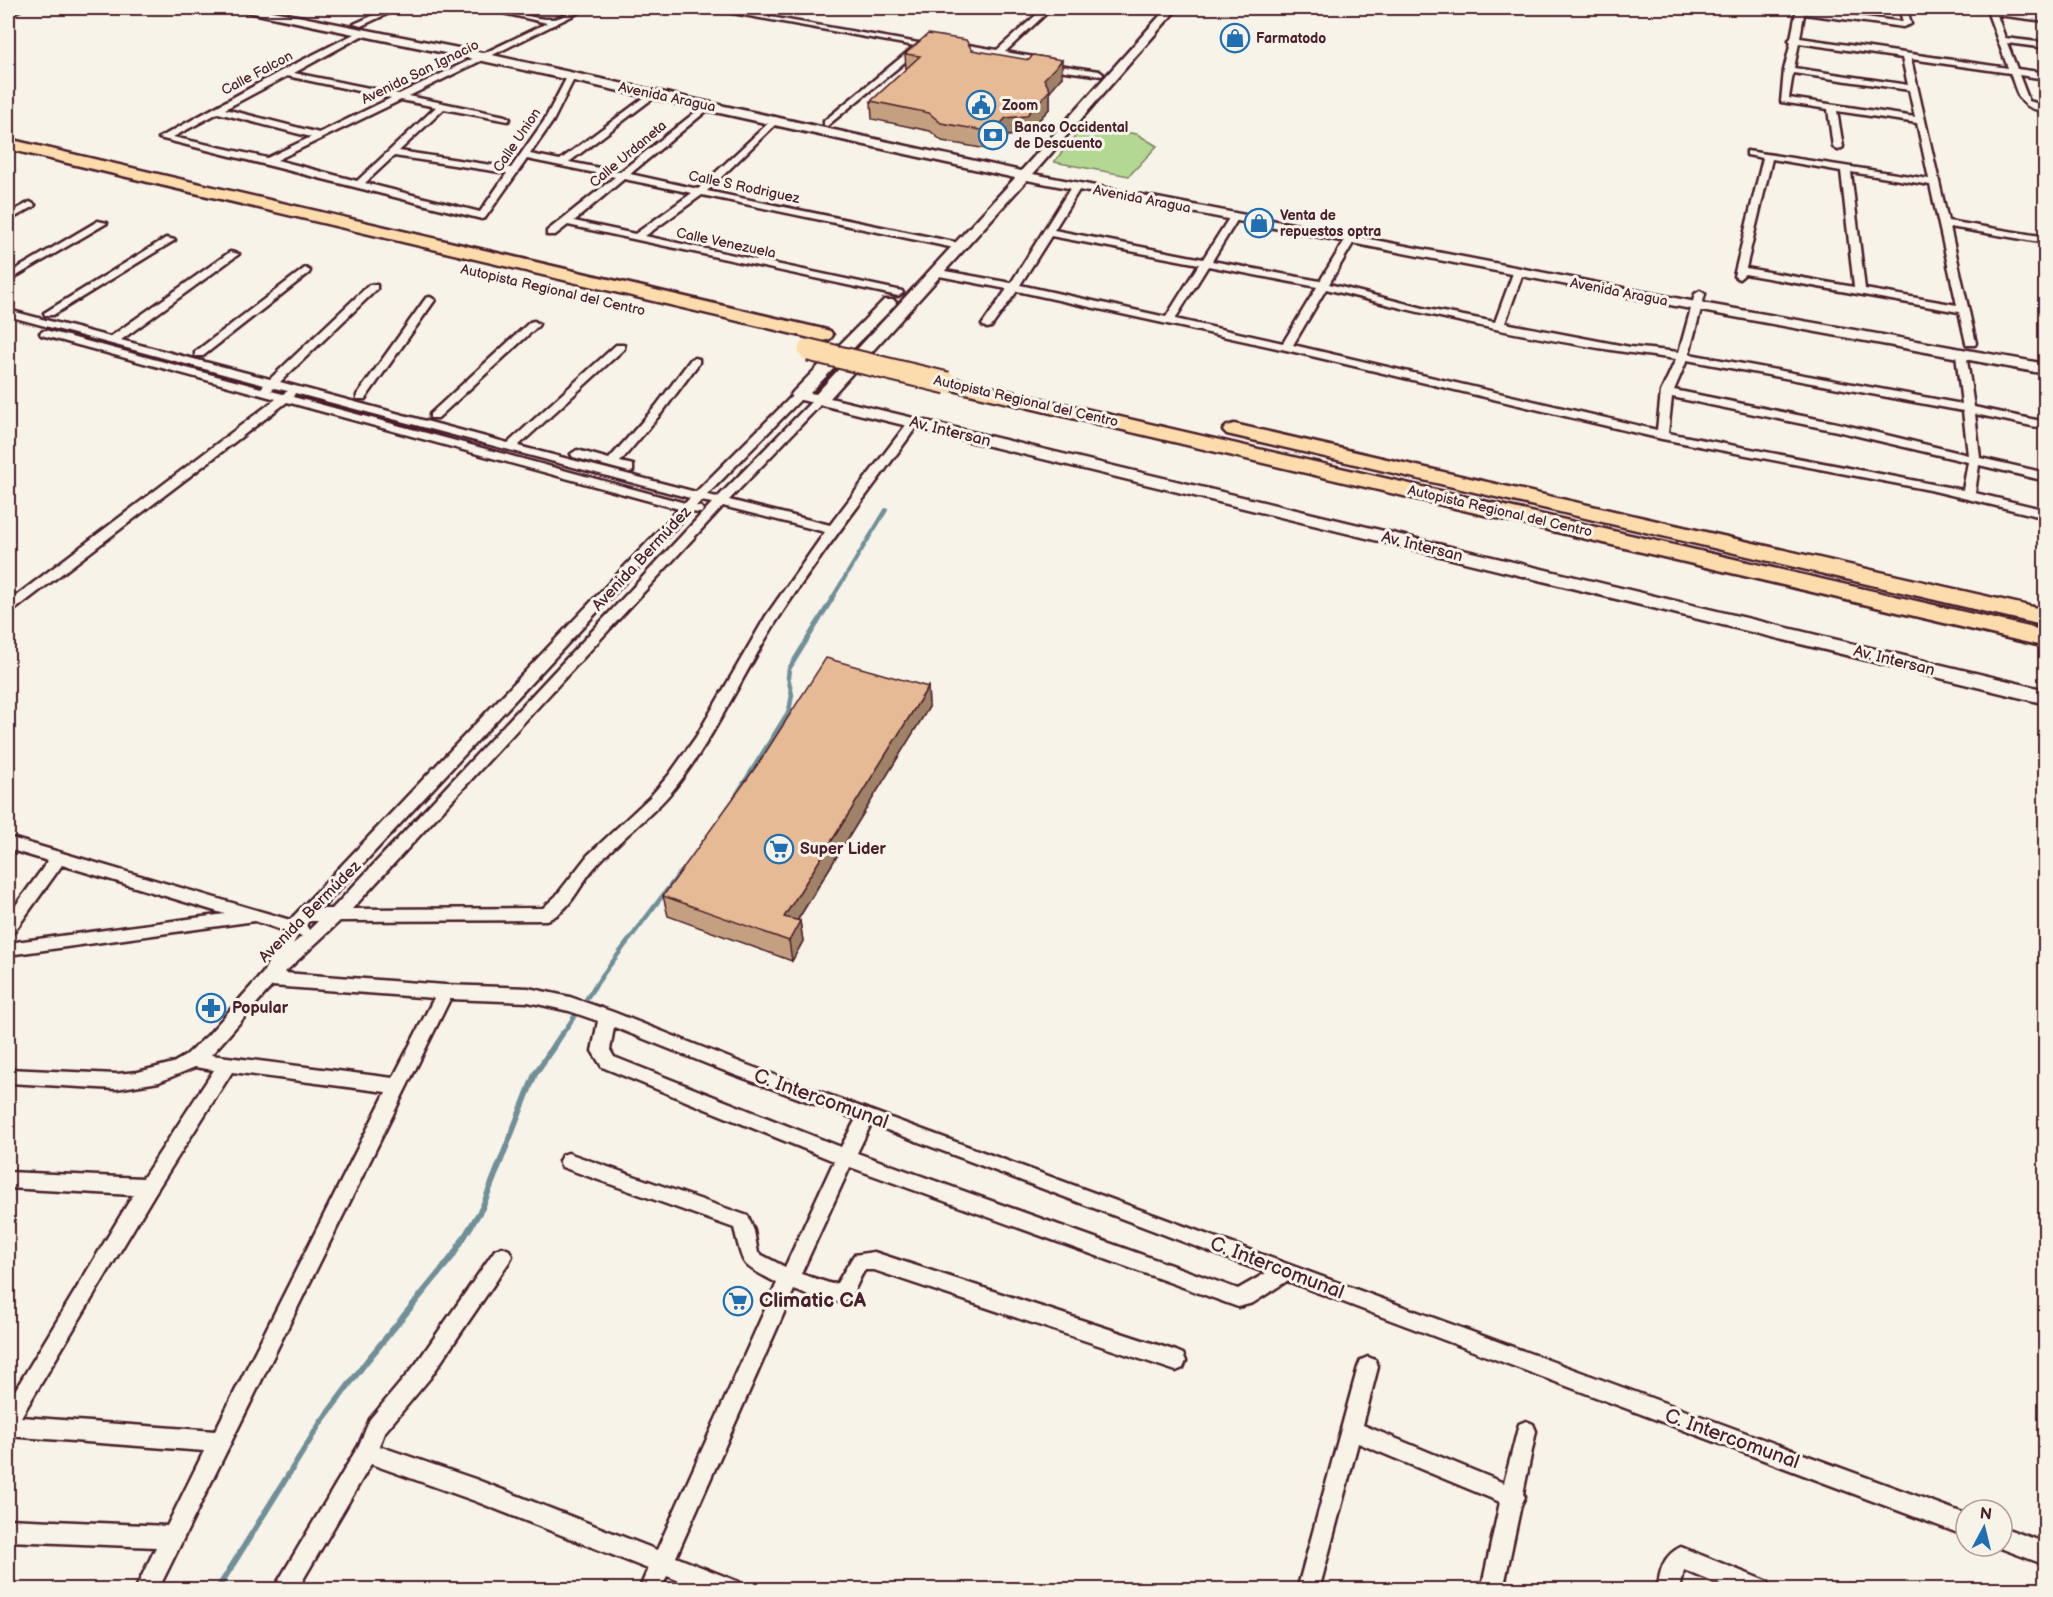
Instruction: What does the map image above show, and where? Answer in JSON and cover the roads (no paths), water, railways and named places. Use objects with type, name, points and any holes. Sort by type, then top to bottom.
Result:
[{"type":"highway","name":"Autopista Regional del Centro","points":[[8,144],[2046,639]]},
{"type":"highway","points":[[321,236],[368,247]]},
{"type":"highway","name":"Autopista Regional del Centro","points":[[403,255],[816,342]]},
{"type":"highway","name":"Autopista Regional del Centro","points":[[952,374],[2046,618]]},
{"type":"street","name":"Avenida Aragua","points":[[243,8],[360,28],[827,123],[1021,170],[1076,187],[1518,273],[1698,300]]},
{"type":"street","name":"Avenida Aragua","points":[[279,8],[360,28]]},
{"type":"street","name":"Calle Falcon","points":[[268,161],[164,138],[284,73],[396,8]]},
{"type":"street","points":[[485,8],[497,8],[554,22]]},
{"type":"street","name":"Avenida San Ignacio","points":[[268,161],[584,8]]},
{"type":"street","points":[[709,8],[771,12]]},
{"type":"street","points":[[746,8],[924,43],[1101,73]]},
{"type":"street","points":[[992,55],[1037,8]]},
{"type":"street","points":[[992,55],[1048,8]]},
{"type":"street","name":"Avenida Bermúdez","points":[[1021,170],[1157,8]]},
{"type":"street","name":"Avenida Bermúdez","points":[[268,979],[292,928],[688,507],[898,293],[953,244],[1173,8]]},
{"type":"street","points":[[1903,8],[1907,24],[1903,25],[1800,9],[1784,100],[1922,121]]},
{"type":"street","points":[[1990,10],[2046,19]]},
{"type":"street","points":[[1990,10],[2025,102],[2034,108],[2046,109]]},
{"type":"street","points":[[1793,40],[2046,76]]},
{"type":"street","points":[[2002,40],[2046,46]]},
{"type":"street","points":[[827,123],[924,43]]},
{"type":"street","name":"Avenida Aragua","points":[[489,54],[572,77],[1021,170],[1698,300],[1967,349],[2046,369]]},
{"type":"street","points":[[1906,56],[1965,310],[1968,409],[1974,459],[1969,495]]},
{"type":"street","points":[[1788,70],[1914,88]]},
{"type":"street","points":[[284,73],[506,119]]},
{"type":"street","name":"Calle Union","points":[[359,184],[482,216],[548,121],[572,77]]},
{"type":"street","points":[[562,163],[653,94]]},
{"type":"street","name":"Calle Urdaneta","points":[[566,222],[707,106]]},
{"type":"street","points":[[268,161],[359,184],[441,107]]},
{"type":"street","points":[[1832,108],[1838,147]]},
{"type":"street","points":[[216,110],[321,136]]},
{"type":"street","points":[[636,238],[700,192],[775,120]]},
{"type":"street","points":[[393,153],[513,171]]},
{"type":"street","points":[[1750,153],[1935,183]]},
{"type":"street","name":"Calle S Rodriguez","points":[[523,155],[953,244]]},
{"type":"street","points":[[1768,156],[1739,273],[1965,310]]},
{"type":"street","points":[[1846,169],[1860,291]]},
{"type":"street","points":[[987,325],[1014,287],[1076,187]]},
{"type":"street","points":[[8,218],[30,205]]},
{"type":"street","points":[[1168,322],[1234,217]]},
{"type":"street","points":[[551,233],[566,222]]},
{"type":"street","name":"Calle Venezuela","points":[[566,222],[898,293]]},
{"type":"street","points":[[8,278],[102,223]]},
{"type":"street","points":[[1945,223],[2046,240]]},
{"type":"street","points":[[1047,232],[1322,285],[1426,312],[1629,350],[1683,356],[1968,409],[2046,426]]},
{"type":"street","points":[[49,313],[170,240]]},
{"type":"street","points":[[1286,347],[1350,240]]},
{"type":"street","name":"Avenida Bermúdez","points":[[268,979],[335,916],[721,500],[819,400],[934,273],[953,244]]},
{"type":"street","points":[[118,337],[234,254]]},
{"type":"street","points":[[199,354],[305,271]]},
{"type":"street","points":[[934,273],[1014,287],[1286,347],[1662,435],[1969,495],[2046,514]]},
{"type":"street","points":[[1499,325],[1518,273]]},
{"type":"street","points":[[262,392],[373,287]]},
{"type":"street","points":[[361,397],[430,300]]},
{"type":"street","points":[[1662,435],[1667,392],[1683,356],[1698,300]]},
{"type":"street","points":[[8,302],[49,313],[118,337],[277,380],[305,382],[434,416],[659,486],[833,530]]},
{"type":"street","points":[[8,312],[199,354],[277,380],[290,394],[709,513]]},
{"type":"street","points":[[8,323],[262,392],[290,394],[612,463],[647,474],[656,479],[659,486]]},
{"type":"street","points":[[434,416],[534,324]]},
{"type":"street","points":[[515,442],[620,347]]},
{"type":"street","name":"Avenida Aragua","points":[[1967,349],[2046,357]]},
{"type":"street","points":[[612,463],[660,408],[695,362]]},
{"type":"street","points":[[8,608],[305,382]]},
{"type":"street","points":[[1667,392],[1974,459],[2046,477]]},
{"type":"street","name":"Av. Intersan","points":[[799,395],[2046,698]]},
{"type":"street","points":[[306,915],[546,914],[562,903],[592,860],[652,806],[708,733],[772,618],[833,530],[913,423]]},
{"type":"street","points":[[8,843],[315,934]]},
{"type":"street","points":[[8,928],[58,859]]},
{"type":"street","points":[[8,949],[258,916]]},
{"type":"street","points":[[8,1076],[109,1081],[140,1079],[177,1069],[195,1060],[268,979]]},
{"type":"street","name":"C. Intercomunal","points":[[268,979],[444,992],[528,995],[570,1004],[741,1070],[1954,1521]]},
{"type":"street","points":[[146,1590],[444,992]]},
{"type":"street","points":[[607,1017],[601,1052],[608,1062],[846,1158],[1238,1298],[1246,1297],[1286,1271]]},
{"type":"street","points":[[195,1060],[397,1086]]},
{"type":"street","points":[[8,1420],[148,1187],[227,1065]]},
{"type":"street","points":[[650,1590],[825,1198],[867,1115]]},
{"type":"street","points":[[568,1161],[741,1222],[751,1259],[789,1279],[832,1293],[838,1292],[843,1290],[861,1261],[874,1261],[1176,1361]]},
{"type":"street","points":[[8,1180],[148,1187]]},
{"type":"street","points":[[284,1590],[366,1452],[377,1426],[423,1371],[502,1256]]},
{"type":"street","points":[[1308,1590],[1368,1367]]},
{"type":"street","points":[[8,1426],[219,1442]]},
{"type":"street","points":[[1351,1430],[1514,1497]]},
{"type":"street","points":[[1492,1590],[1514,1497],[1526,1431]]},
{"type":"street","points":[[366,1452],[475,1490],[731,1590]]},
{"type":"street","points":[[8,1530],[172,1537]]},
{"type":"street","points":[[2014,1542],[2046,1554]]},
{"type":"street","points":[[1669,1590],[1671,1572],[1675,1563],[1681,1558],[1760,1590]]},
{"type":"waterway","points":[[831,600],[886,510]]},
{"type":"waterway","points":[[737,794],[789,711],[792,695],[788,677],[789,669],[832,599]]},
{"type":"waterway","points":[[561,1036],[604,973],[679,874]]},
{"type":"waterway","points":[[217,1590],[321,1422],[366,1362],[452,1257],[482,1208],[535,1074],[562,1034]]},
{"type":"place","name":"Farmatodo","points":[[1235,38]]},
{"type":"place","name":"Zoom","points":[[981,105]]},
{"type":"place","name":"Banco Occidental de Descuento","points":[[993,135]]},
{"type":"place","name":"Venta de repuestos optra","points":[[1259,223]]},
{"type":"place","name":"Super Lider","points":[[779,849]]},
{"type":"place","name":"Popular","points":[[211,1008]]},
{"type":"place","name":"Climatic CA","points":[[738,1301]]}]
